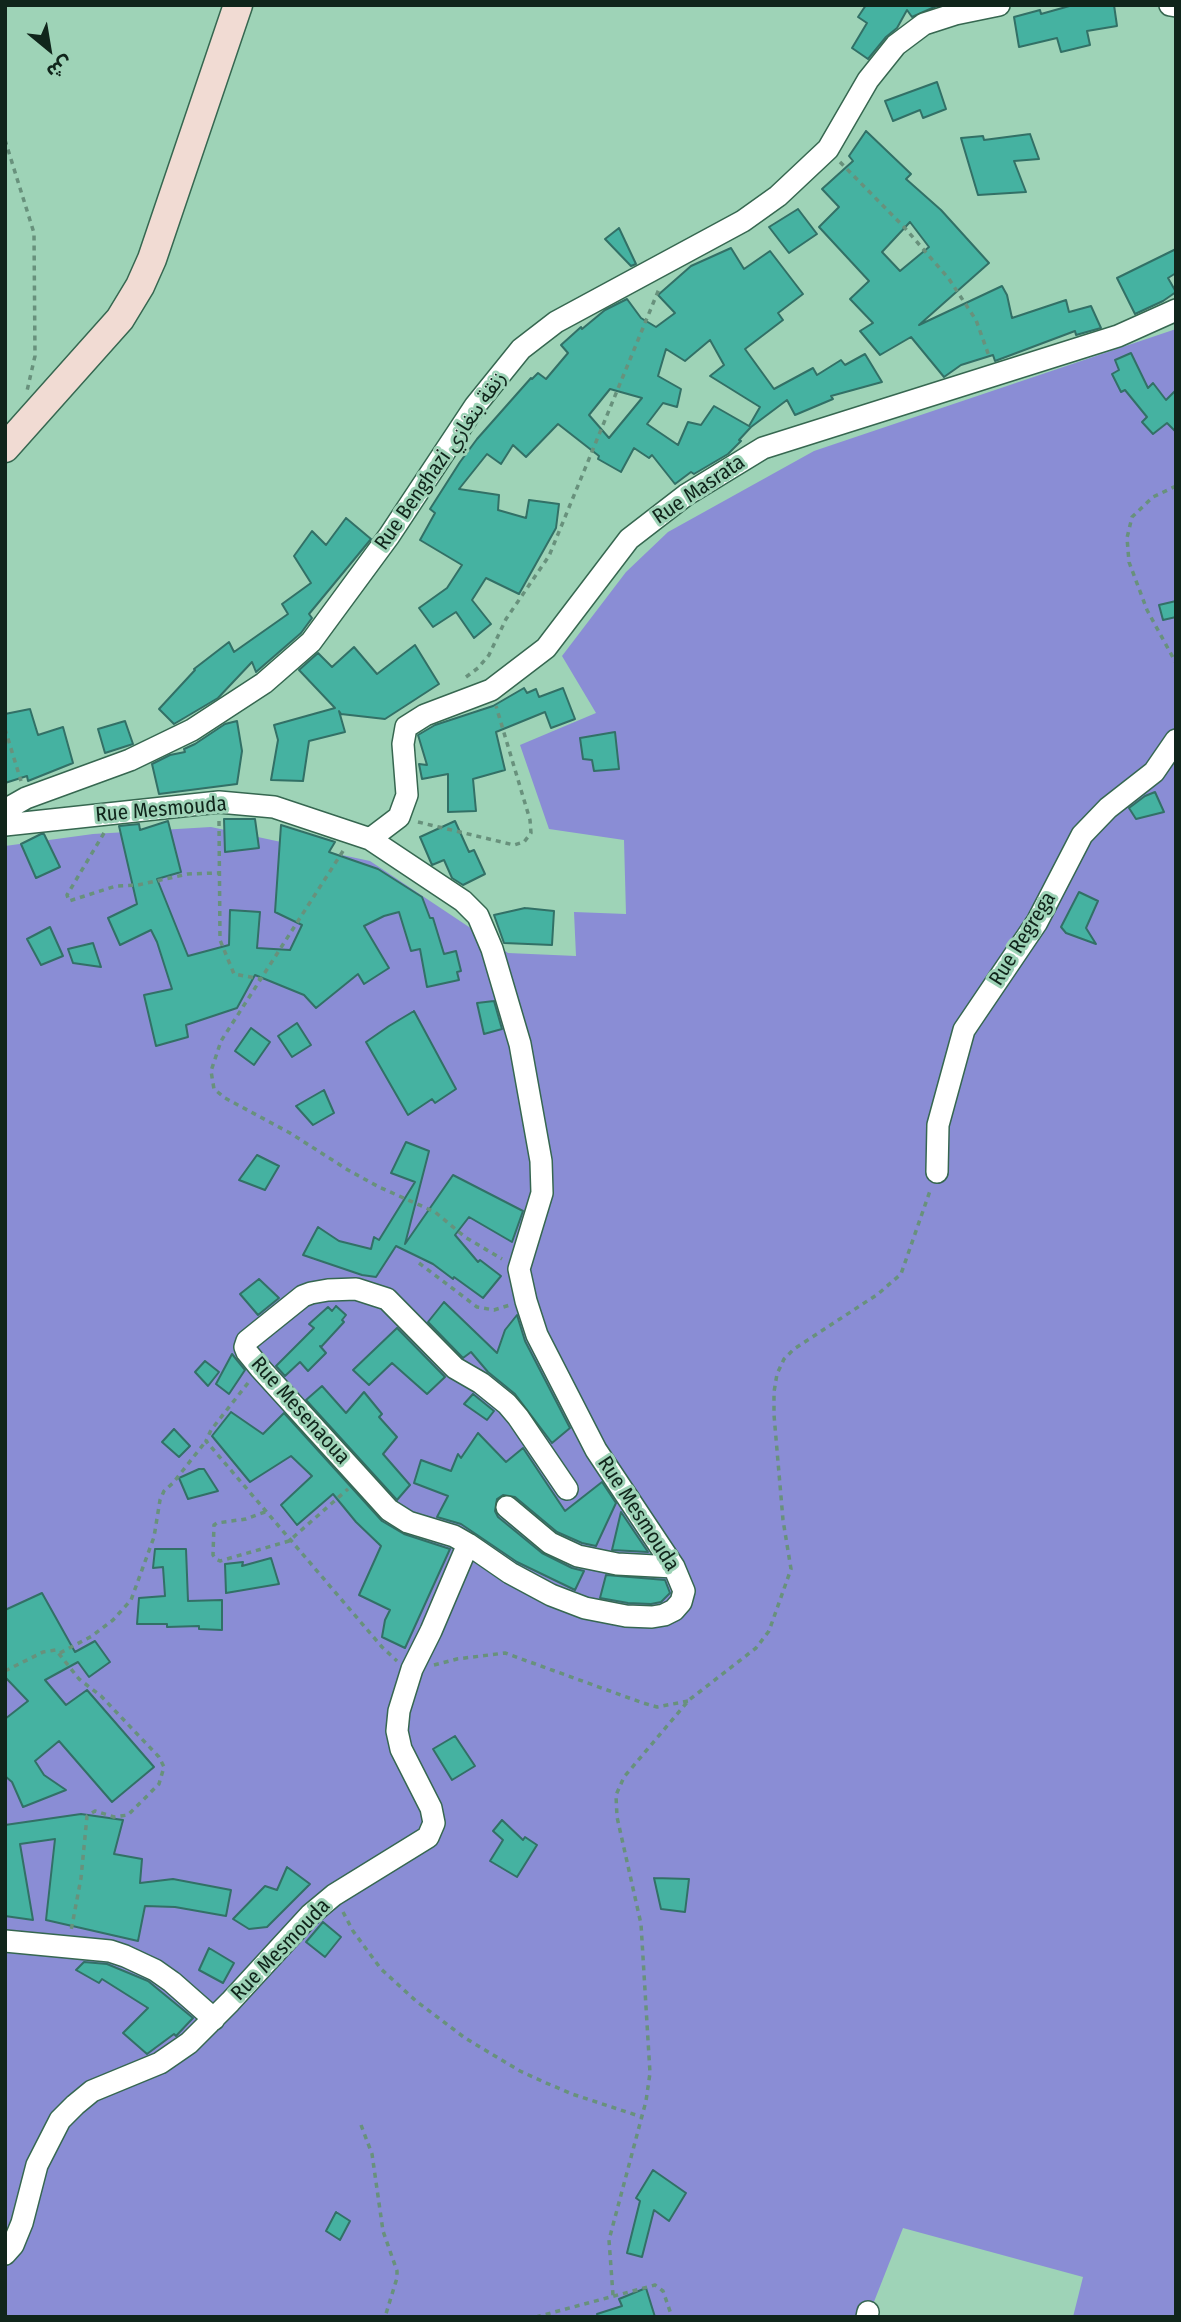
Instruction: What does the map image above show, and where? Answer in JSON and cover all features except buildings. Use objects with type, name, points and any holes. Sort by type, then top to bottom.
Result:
[{"type":"main road","points":[[5,448],[120,319],[140,286],[152,259],[238,5]]},
{"type":"street","name":"Rue Benghazi زنقة بنغازي","points":[[5,810],[26,798],[130,760],[192,730],[264,683],[311,642],[389,536],[475,406],[521,349],[556,322],[743,221],[778,196],[828,149],[868,80],[896,44],[925,24],[955,14],[999,5]]},
{"type":"street","points":[[1170,5],[1176,6]]},
{"type":"street","name":"Rue Masrata","points":[[399,817],[407,795],[403,744],[406,727],[425,715],[491,690],[546,648],[629,539],[686,495],[763,448],[1118,336],[1176,310]]},
{"type":"street","name":"Rue Regrega","points":[[937,1172],[939,1125],[964,1030],[1037,922],[1082,835],[1108,808],[1154,772],[1176,740]]},
{"type":"street","name":"Rue Mesmouda","points":[[5,825],[219,802],[274,807],[362,836],[463,901],[478,916],[492,949],[520,1044],[541,1161],[542,1193],[519,1269],[526,1301],[537,1335],[596,1450],[674,1567],[684,1591],[681,1602],[674,1610],[664,1615],[626,1616],[585,1608],[551,1595],[510,1573],[468,1544],[412,1669],[398,1711],[397,1731],[401,1749],[431,1808],[434,1823],[428,1837],[334,1895],[310,1915],[189,2043],[160,2063],[92,2091],[60,2120],[37,2165],[22,2223],[13,2245],[5,2254]]},
{"type":"street","points":[[362,836],[399,817]]},
{"type":"street","name":"Rue Mesenaoua","points":[[468,1544],[454,1536],[398,1518],[260,1368],[247,1352],[247,1341],[303,1296],[328,1290],[356,1289],[387,1299],[455,1368],[481,1383],[507,1404],[525,1425],[567,1489]]},
{"type":"street","points":[[507,1507],[550,1543],[578,1556],[617,1564],[674,1567]]},
{"type":"street","points":[[5,1941],[110,1951],[141,1962],[172,1982],[214,2019]]},
{"type":"path","points":[[5,140],[34,233],[35,356],[26,399],[31,420]]},
{"type":"path","points":[[828,149],[904,227],[948,279],[982,331],[995,375]]},
{"type":"path","points":[[459,681],[478,668],[489,655],[506,619],[549,556],[670,261]]},
{"type":"path","points":[[1176,486],[1153,496],[1132,517],[1126,538],[1129,562],[1147,610],[1176,663]]},
{"type":"path","points":[[399,817],[514,845],[524,842],[531,833],[530,820],[491,690]]},
{"type":"path","points":[[5,729],[26,798]]},
{"type":"path","points":[[219,802],[220,940],[227,961],[237,976],[261,979]]},
{"type":"path","points":[[116,814],[67,895],[69,901],[116,886],[138,885],[188,874],[218,873]]},
{"type":"path","points":[[362,836],[261,979],[221,1041],[212,1071],[214,1089],[348,1170],[435,1212],[465,1237],[519,1269]]},
{"type":"path","points":[[613,2295],[609,2240],[642,2117],[650,2073],[643,1941],[617,1817],[616,1795],[624,1777],[689,1700],[763,1640],[774,1622],[790,1578],[791,1560],[783,1520],[774,1415],[777,1374],[784,1359],[794,1349],[878,1294],[901,1274],[937,1172]]},
{"type":"path","points":[[419,1263],[477,1307],[494,1310],[526,1301]]},
{"type":"path","points":[[60,1653],[92,1636],[113,1620],[131,1600],[154,1537],[164,1491],[206,1441],[211,1430],[260,1368]]},
{"type":"path","points":[[206,1441],[382,1647],[412,1669],[457,1659],[505,1653],[643,1703],[657,1706],[689,1700]]},
{"type":"path","points":[[265,1512],[214,1525],[213,1555],[216,1559],[220,1561],[289,1541],[361,1478]]},
{"type":"path","points":[[5,1671],[43,1652],[52,1650],[60,1653],[79,1679],[101,1696],[159,1757],[164,1767],[159,1784],[128,1815],[114,1817],[95,1811],[87,1816],[81,1878],[67,1947]]},
{"type":"path","points":[[334,1895],[373,1961],[416,2000],[465,2038],[532,2077],[572,2094],[642,2117]]},
{"type":"path","points":[[361,2125],[372,2154],[383,2231],[397,2271],[385,2317]]},
{"type":"path","points":[[536,2317],[655,2285],[663,2291],[672,2317]]},
{"type":"shaded area","points":[[1176,329],[1176,2317],[1073,2317],[1083,2277],[903,2228],[868,2317],[5,2317],[5,846],[93,834],[211,827],[370,861],[508,953],[576,956],[574,912],[626,914],[624,840],[549,829],[520,745],[596,713],[562,656],[626,572],[668,532],[814,451]]}]
